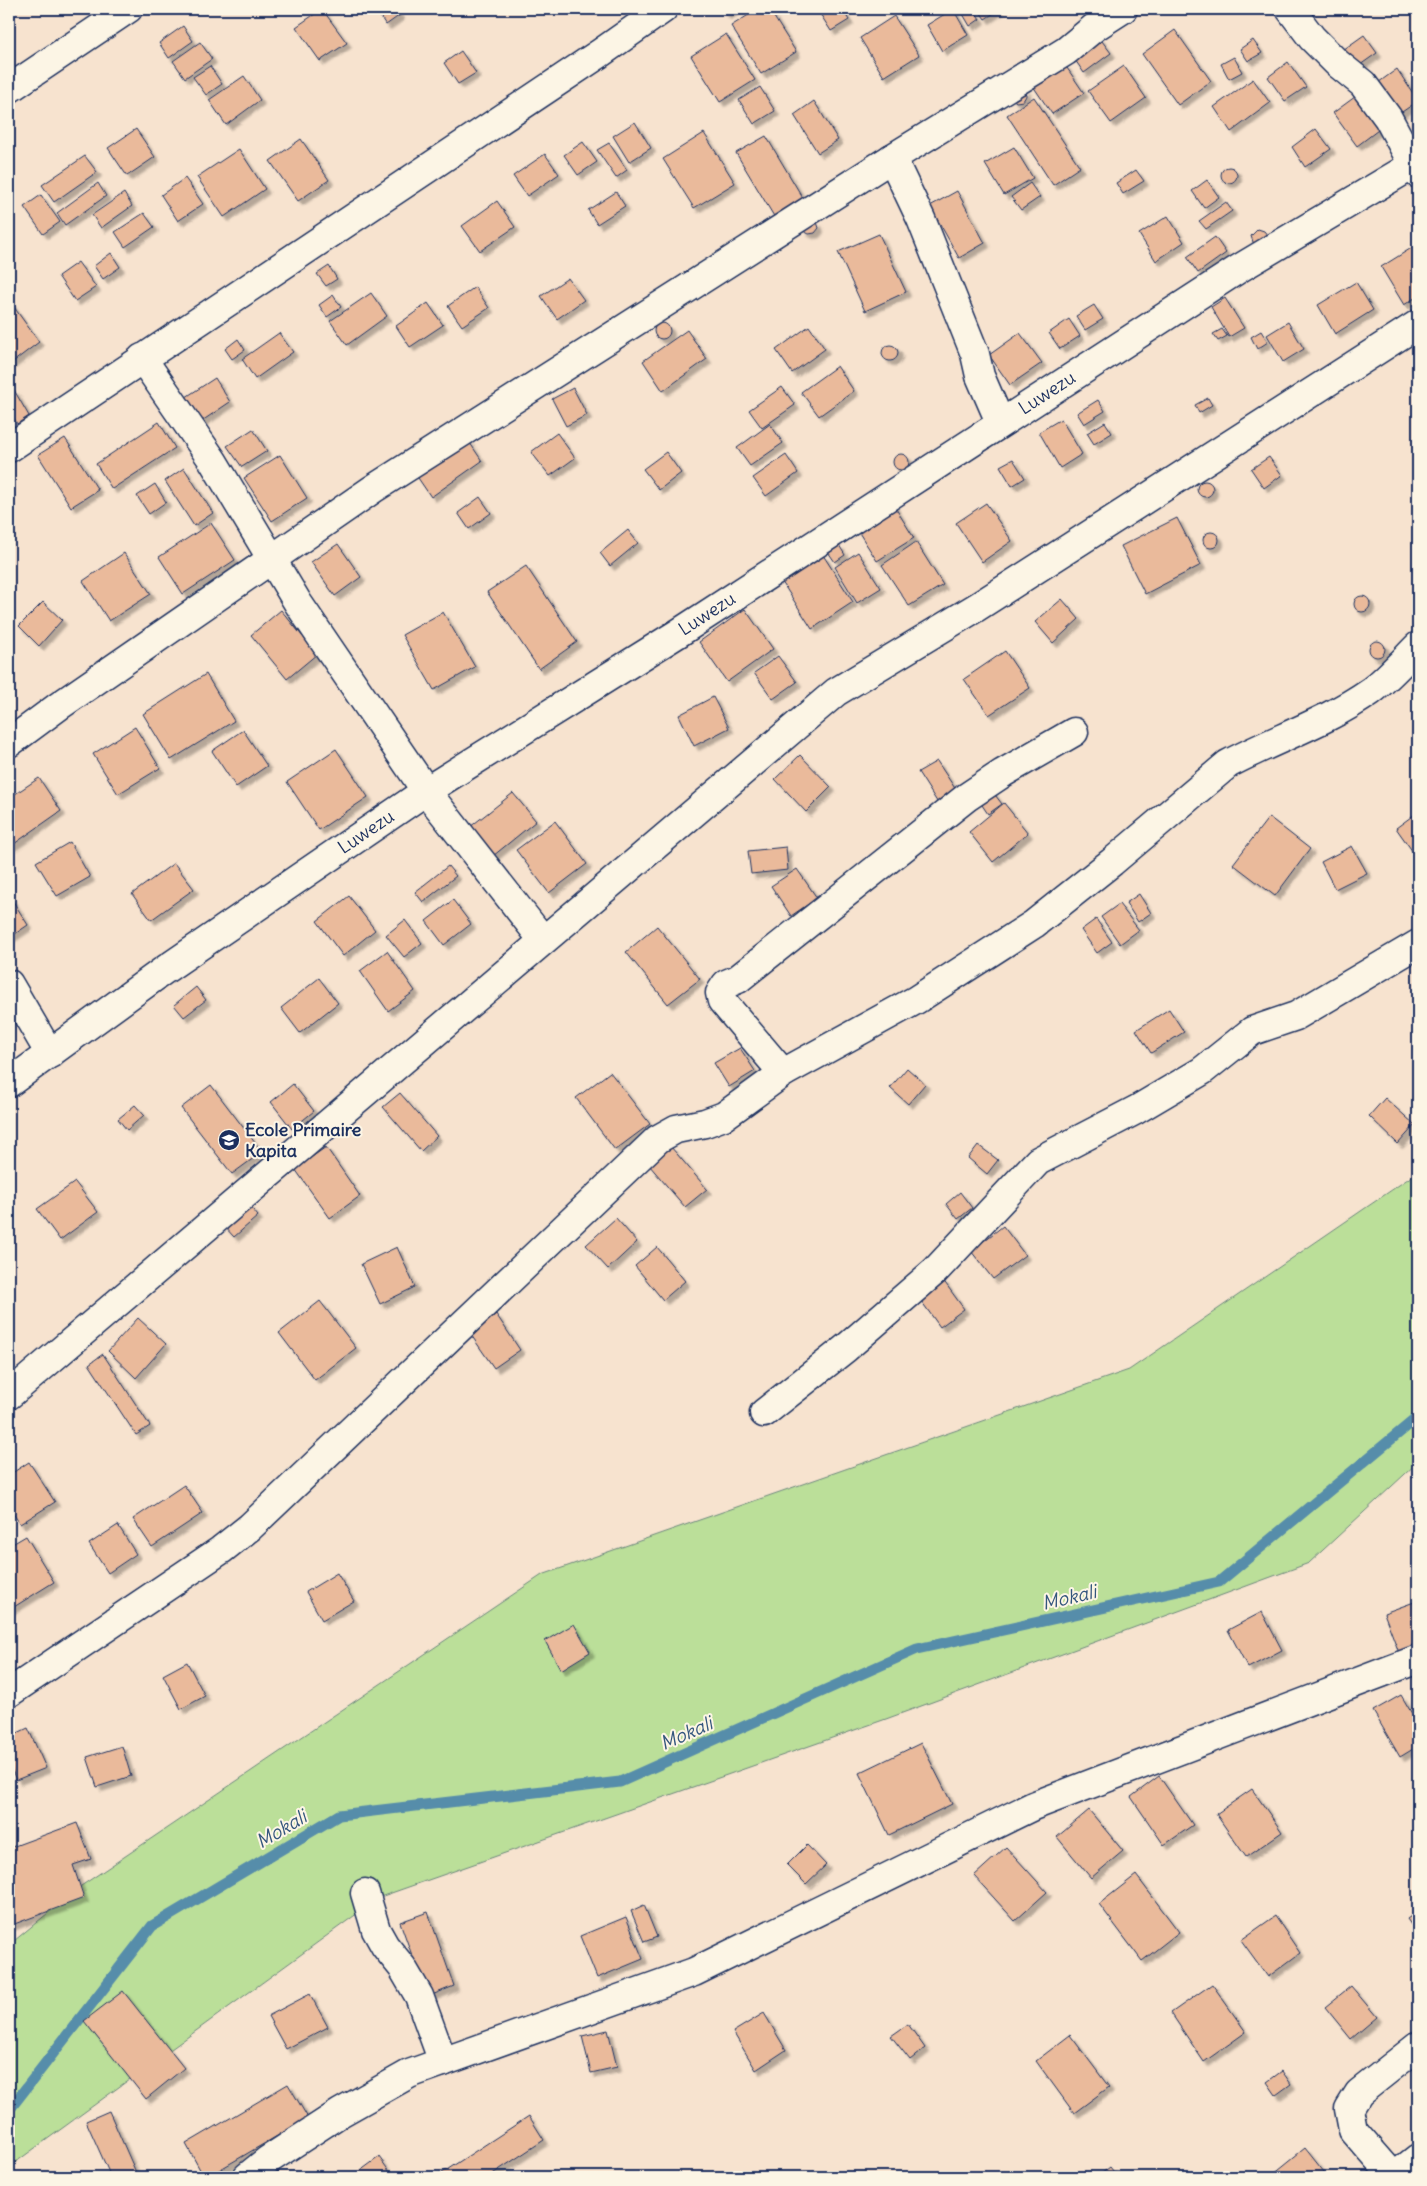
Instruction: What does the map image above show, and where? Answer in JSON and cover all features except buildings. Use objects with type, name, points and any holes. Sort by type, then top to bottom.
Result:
[{"type":"street","points":[[9,89],[128,9]]},
{"type":"street","points":[[9,448],[599,54],[663,9]]},
{"type":"street","points":[[9,743],[59,706],[374,489],[892,158],[1066,51],[1095,27],[1123,9]]},
{"type":"street","points":[[1290,9],[1312,38],[1337,63],[1364,84],[1388,118],[1416,167]]},
{"type":"street","points":[[892,158],[920,219],[975,354],[980,376],[1000,422]]},
{"type":"street","name":"Luwezu","points":[[9,1083],[163,971],[426,791],[677,634],[1000,422],[1240,268],[1416,167]]},
{"type":"street","points":[[9,1395],[836,692],[977,607],[1418,324]]},
{"type":"street","points":[[142,358],[213,460],[298,603],[426,791],[543,940]]},
{"type":"street","points":[[9,1693],[221,1550],[250,1528],[658,1139],[676,1129],[705,1123],[724,1116],[782,1073],[916,1000],[1034,924],[1112,862],[1228,764],[1249,752],[1286,738],[1372,690],[1418,646]]},
{"type":"street","points":[[782,1073],[722,1001],[720,993],[726,984],[738,979],[967,797],[1003,773],[1074,732]]},
{"type":"street","points":[[764,1412],[846,1348],[935,1271],[1015,1183],[1038,1161],[1136,1110],[1202,1071],[1252,1030],[1296,1016],[1418,944]]},
{"type":"street","points":[[9,984],[50,1054]]},
{"type":"street","points":[[247,2177],[268,2160],[340,2113],[409,2074],[694,1972],[1033,1806],[1418,1659]]},
{"type":"street","points":[[365,1893],[376,1930],[385,1946],[402,1967],[419,1996],[443,2062]]},
{"type":"street","points":[[1418,2046],[1360,2093],[1349,2109],[1353,2130],[1394,2177],[1418,2158]]},
{"type":"green space","points":[[1418,1172],[1418,1462],[1309,1563],[886,1719],[380,1897],[9,2167],[9,1945],[81,1886],[542,1575],[1129,1370]]},
{"type":"waterway","name":"Mokali","points":[[9,2110],[152,1926],[339,1815],[620,1782],[917,1649],[1219,1582],[1418,1417]]},
{"type":"place","name":"Ecole Primaire Kapita","points":[[229,1140]]}]
